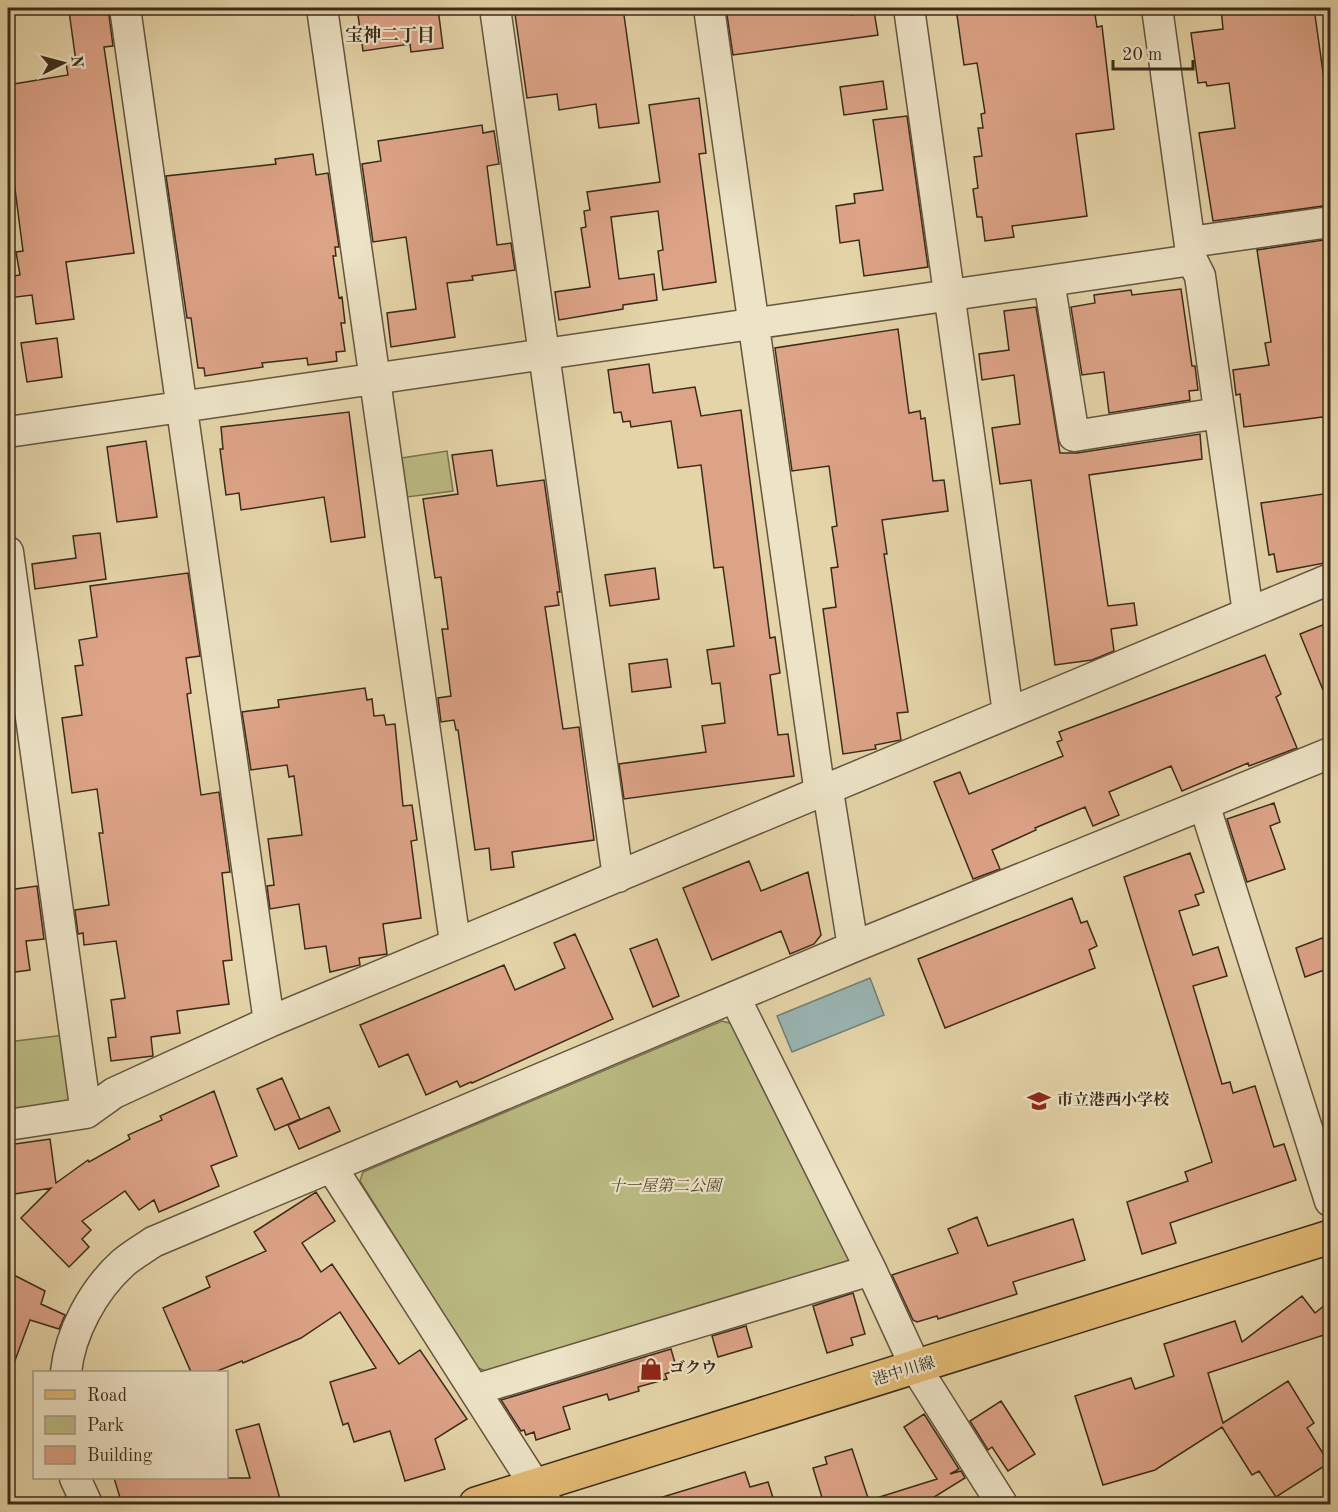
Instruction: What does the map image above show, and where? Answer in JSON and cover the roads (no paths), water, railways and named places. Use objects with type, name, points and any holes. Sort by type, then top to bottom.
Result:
[{"type":"main road","name":"港中川線","points":[[476,1504],[541,1495],[916,1368],[1330,1237]]},
{"type":"street","points":[[125,8],[269,1022]]},
{"type":"street","points":[[322,8],[455,942]]},
{"type":"street","points":[[495,8],[618,877]]},
{"type":"street","points":[[710,8],[824,792],[854,947]]},
{"type":"street","points":[[909,8],[1008,714]]},
{"type":"street","points":[[1156,8],[1191,251],[1200,276],[1248,613]]},
{"type":"street","points":[[8,432],[1049,281],[1330,222]]},
{"type":"street","points":[[1049,281],[1074,436],[1220,413]]},
{"type":"street","points":[[8,552],[86,1113]]},
{"type":"street","points":[[8,1125],[86,1113],[114,1093],[269,1022],[455,942],[824,792],[1330,579]]},
{"type":"street","points":[[66,1371],[68,1351],[82,1318],[101,1288],[122,1264],[153,1242],[854,947],[1330,753]]},
{"type":"street","points":[[1204,804],[1330,1201]]},
{"type":"street","points":[[735,998],[871,1270],[916,1368],[1002,1504]]},
{"type":"street","points":[[332,1168],[541,1495]]},
{"type":"street","points":[[474,1390],[871,1270]]},
{"type":"street","points":[[75,1479],[87,1504]]},
{"type":"water","points":[[870,978],[884,1015],[792,1052],[777,1016]]},
{"type":"place","name":"市立港西小学校","points":[[1039,1101]]},
{"type":"place","name":"ゴクウ","points":[[651,1369]]},
{"type":"district","name":"宝神二丁目","points":[[390,36]]},
{"type":"park label","name":"十一屋第二公園","points":[[665,1187]]}]
